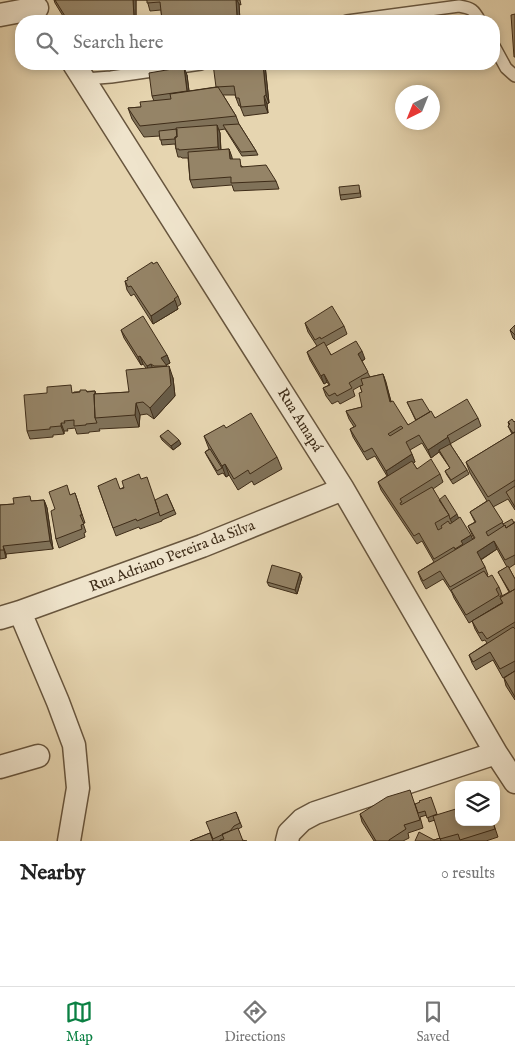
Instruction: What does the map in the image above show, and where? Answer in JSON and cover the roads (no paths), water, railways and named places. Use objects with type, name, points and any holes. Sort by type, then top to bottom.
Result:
[{"type":"street","points":[[0,15],[38,10]]},
{"type":"street","name":"Rua Amapá","points":[[80,71],[343,489],[496,753],[515,782]]},
{"type":"street","name":"Rua Adriano Pereira da Silva","points":[[10,615],[202,546],[343,489]]},
{"type":"street","points":[[10,615],[58,702],[74,745],[78,788],[69,841]]},
{"type":"street","points":[[286,841],[289,832],[302,820],[315,813],[496,753]]},
{"type":"street","points":[[0,767],[38,756]]},
{"type":"lane","points":[[392,15],[460,6],[469,7],[477,15]]},
{"type":"lane","points":[[500,57],[506,68],[515,76]]},
{"type":"lane","points":[[80,71],[110,77],[159,70]]}]
